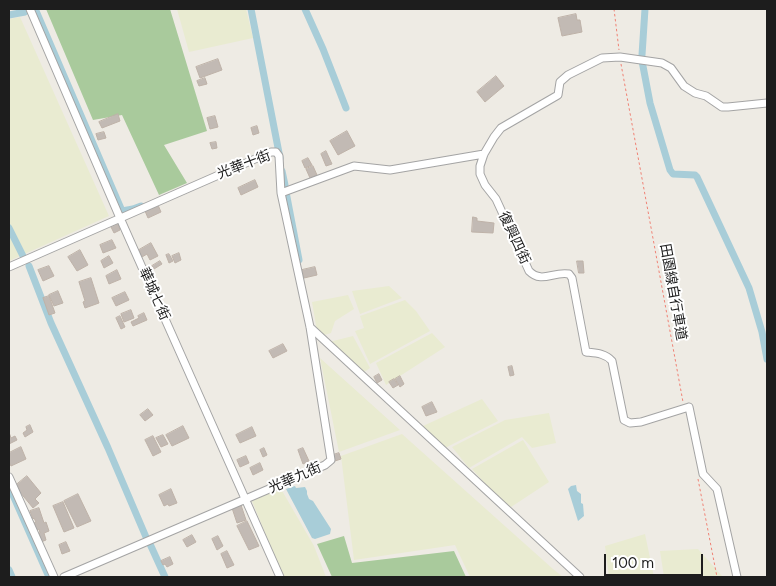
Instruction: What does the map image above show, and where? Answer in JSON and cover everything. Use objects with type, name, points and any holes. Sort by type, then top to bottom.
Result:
[{"type":"street","name":"華城七街","points":[[30,9],[120,218],[280,577]]},
{"type":"street","name":"復興四街","points":[[684,408],[641,422],[630,423],[624,420],[612,361],[604,354],[586,352],[572,278],[569,274],[562,273],[539,277],[528,271],[496,199],[485,185],[480,174],[480,166],[484,154],[501,128],[558,95],[560,82],[568,75],[602,58],[620,57],[662,63],[671,68],[684,86],[695,93],[706,96],[722,107],[767,104]]},
{"type":"street","name":"光華十街","points":[[9,267],[271,152],[276,152],[279,156],[281,193]]},
{"type":"street","points":[[281,193],[354,166],[390,170],[484,154]]},
{"type":"street","name":"光華九街","points":[[64,577],[325,465],[331,460],[310,327],[281,193]]},
{"type":"street","points":[[310,327],[580,577]]},
{"type":"street","points":[[684,408],[689,407],[703,474],[717,489],[737,577]]},
{"type":"street","points":[[9,477],[54,577]]},
{"type":"path","name":"田園線自行車道","points":[[614,9],[620,57],[684,408]]},
{"type":"path","points":[[697,474],[717,577]]},
{"type":"green space","points":[[46,9],[170,9],[207,131],[164,145],[187,183],[159,195],[122,115],[93,120]]},
{"type":"green space","points":[[177,9],[246,9],[253,38],[189,52]]},
{"type":"green space","points":[[20,17],[109,216],[9,261],[9,19]]},
{"type":"green space","points":[[389,286],[402,298],[360,314],[352,291]]},
{"type":"green space","points":[[348,295],[354,309],[335,321],[331,333],[318,337],[312,302]]},
{"type":"green space","points":[[405,300],[416,311],[430,331],[370,364],[355,331],[364,328],[360,316]]},
{"type":"green space","points":[[432,333],[445,347],[386,385],[376,363]]},
{"type":"green space","points":[[353,336],[370,368],[360,375],[329,342]]},
{"type":"green space","points":[[320,358],[400,430],[339,452]]},
{"type":"green space","points":[[482,399],[498,421],[445,448],[423,426]]},
{"type":"green space","points":[[549,413],[556,443],[532,448],[522,437],[469,468],[452,447],[505,420]]},
{"type":"green space","points":[[402,434],[563,577],[470,577],[455,545],[354,560],[341,456]]},
{"type":"green space","points":[[523,440],[549,482],[508,509],[472,469]]},
{"type":"green space","points":[[281,489],[314,546],[326,577],[283,577],[252,501]]},
{"type":"green space","points":[[645,534],[654,577],[609,577],[605,546]]},
{"type":"green space","points":[[344,536],[352,563],[454,551],[466,577],[332,577],[317,544]]},
{"type":"green space","points":[[698,549],[722,577],[664,577],[660,551]]},
{"type":"water","points":[[576,485],[577,491],[581,494],[584,516],[578,521],[568,489]]},
{"type":"water","points":[[295,486],[296,488],[305,487],[309,499],[313,501],[331,529],[330,534],[315,539],[312,538],[286,489]]},
{"type":"building","points":[[576,14],[577,20],[580,20],[582,32],[562,36],[558,18]]},
{"type":"building","points":[[218,59],[222,70],[200,78],[196,67]]},
{"type":"building","points":[[496,76],[504,86],[485,102],[477,92]]},
{"type":"building","points":[[205,78],[207,84],[199,86],[197,81]]},
{"type":"building","points":[[118,114],[120,121],[102,128],[99,122]]},
{"type":"building","points":[[215,116],[218,127],[210,129],[207,118]]},
{"type":"building","points":[[257,126],[259,133],[253,135],[251,128]]},
{"type":"building","points":[[347,131],[355,146],[338,155],[330,141]]},
{"type":"building","points":[[104,132],[106,138],[98,140],[96,134]]},
{"type":"building","points":[[216,142],[217,148],[212,149],[210,143]]},
{"type":"building","points":[[326,151],[332,164],[326,166],[321,154]]},
{"type":"building","points":[[308,158],[312,165],[305,168],[302,161]]},
{"type":"building","points":[[313,166],[317,175],[310,178],[306,169]]},
{"type":"building","points":[[255,180],[258,187],[241,195],[238,188]]},
{"type":"building","points":[[158,205],[161,212],[148,218],[145,211]]},
{"type":"building","points":[[473,217],[477,218],[477,221],[494,223],[493,233],[472,232]]},
{"type":"building","points":[[118,224],[120,230],[114,233],[111,227]]},
{"type":"building","points":[[112,240],[116,248],[103,253],[100,245]]},
{"type":"building","points":[[151,243],[158,256],[150,260],[147,254],[142,257],[139,250]]},
{"type":"building","points":[[80,250],[88,265],[77,271],[68,257]]},
{"type":"building","points":[[179,253],[181,260],[175,263],[172,256]]},
{"type":"building","points":[[169,254],[173,261],[169,263],[166,255]]},
{"type":"building","points":[[109,256],[113,263],[104,268],[101,261]]},
{"type":"building","points":[[160,261],[162,264],[154,269],[152,266]]},
{"type":"building","points":[[577,261],[583,261],[584,273],[579,273]]},
{"type":"building","points":[[49,266],[54,276],[43,281],[38,270]]},
{"type":"building","points":[[315,267],[317,275],[304,278],[302,270]]},
{"type":"building","points":[[117,270],[121,279],[109,284],[106,276]]},
{"type":"building","points":[[91,278],[99,303],[85,308],[83,302],[85,301],[79,282]]},
{"type":"building","points":[[58,291],[63,303],[54,306],[49,295]]},
{"type":"building","points":[[125,292],[129,300],[116,306],[112,298]]},
{"type":"building","points":[[49,296],[55,313],[49,315],[43,298]]},
{"type":"building","points":[[131,310],[134,318],[124,322],[121,314]]},
{"type":"building","points":[[144,313],[147,320],[133,326],[131,322]]},
{"type":"building","points":[[120,316],[125,327],[121,329],[116,318]]},
{"type":"building","points":[[283,344],[287,351],[273,358],[269,351]]},
{"type":"building","points":[[512,366],[514,375],[510,376],[508,367]]},
{"type":"building","points":[[379,374],[382,380],[377,383],[374,377]]},
{"type":"building","points":[[400,376],[404,384],[400,387],[395,379]]},
{"type":"building","points":[[394,379],[398,385],[393,388],[389,382]]},
{"type":"building","points":[[432,402],[437,412],[426,416],[422,407]]},
{"type":"building","points":[[148,409],[153,415],[145,421],[140,415]]},
{"type":"building","points":[[30,425],[33,432],[25,437],[23,433],[27,430],[26,427]]},
{"type":"building","points":[[183,426],[189,438],[172,446],[166,435]]},
{"type":"building","points":[[252,427],[256,436],[240,443],[236,435]]},
{"type":"building","points":[[163,435],[168,444],[161,447],[156,438]]},
{"type":"building","points":[[9,436],[11,438],[15,436],[17,440],[9,444]]},
{"type":"building","points":[[153,436],[161,452],[153,456],[145,440]]},
{"type":"building","points":[[21,447],[26,459],[11,466],[9,453]]},
{"type":"building","points":[[264,448],[267,455],[263,457],[260,450]]},
{"type":"building","points":[[303,448],[309,461],[303,464],[298,450]]},
{"type":"building","points":[[339,453],[341,459],[335,461],[333,455]]},
{"type":"building","points":[[246,456],[249,463],[240,467],[237,460]]},
{"type":"building","points":[[260,463],[263,470],[253,475],[250,468]]},
{"type":"building","points":[[27,476],[41,493],[35,499],[39,503],[33,508],[15,486]]},
{"type":"building","points":[[171,489],[177,503],[164,506],[159,495]]},
{"type":"building","points":[[78,494],[91,521],[77,527],[64,501]]},
{"type":"building","points":[[63,502],[74,528],[64,532],[53,506]]},
{"type":"building","points":[[241,505],[246,520],[237,523],[232,508]]},
{"type":"building","points":[[39,508],[49,531],[44,533],[46,540],[41,542],[38,534],[40,533],[39,529],[37,530],[34,523],[36,522],[30,511]]},
{"type":"building","points":[[247,521],[259,546],[249,550],[237,526]]},
{"type":"building","points":[[192,535],[196,542],[187,547],[183,540]]},
{"type":"building","points":[[218,536],[223,546],[217,550],[212,539]]},
{"type":"building","points":[[66,542],[70,551],[62,554],[59,545]]},
{"type":"building","points":[[227,551],[234,565],[227,568],[221,554]]},
{"type":"building","points":[[170,557],[173,564],[167,567],[165,564],[163,565],[161,561]]},
{"type":"waterway","points":[[251,9],[280,158]]},
{"type":"waterway","points":[[305,9],[346,108]]},
{"type":"waterway","points":[[642,55],[645,9]]},
{"type":"waterway","points":[[36,11],[122,211],[141,206]]},
{"type":"waterway","points":[[9,15],[25,12]]},
{"type":"waterway","points":[[642,61],[650,103],[670,170],[673,174],[695,175],[697,177],[749,288],[762,332],[767,359]]},
{"type":"waterway","points":[[282,171],[285,185]]},
{"type":"waterway","points":[[286,192],[299,260]]},
{"type":"waterway","points":[[9,228],[24,258]]},
{"type":"waterway","points":[[29,266],[51,323],[146,537]]},
{"type":"waterway","points":[[9,486],[49,577]]},
{"type":"waterway","points":[[150,544],[165,577]]},
{"type":"waterway","points":[[9,570],[12,577]]}]
